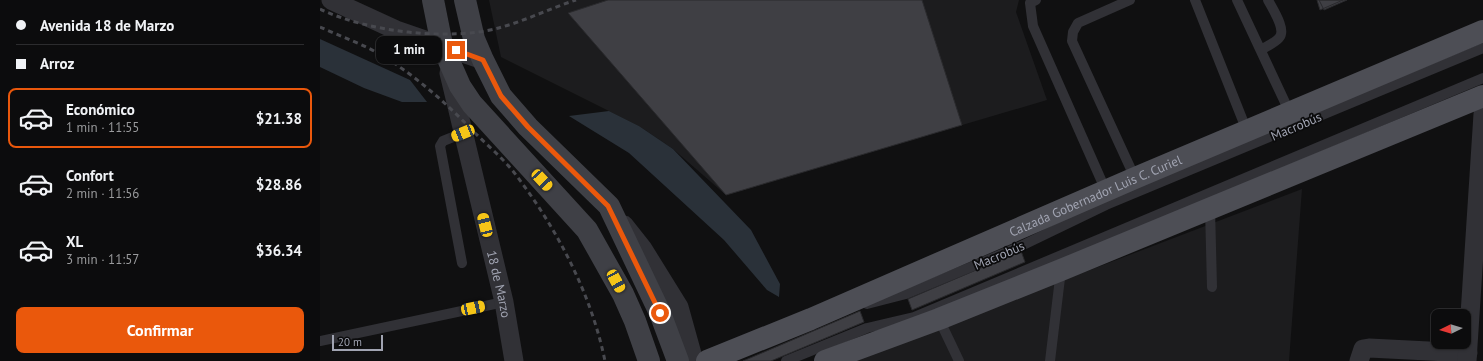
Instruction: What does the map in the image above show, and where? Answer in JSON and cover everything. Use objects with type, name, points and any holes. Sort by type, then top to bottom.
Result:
[{"type":"main road","name":"Calzada Gobernador Luis C. Curiel","points":[[707,361],[811,319],[1135,178],[1483,31]]},
{"type":"main road","points":[[825,361],[939,319],[1061,270],[1483,96]]},
{"type":"street","points":[[331,0],[396,30],[483,60]]},
{"type":"street","points":[[433,0],[442,45],[460,86],[472,104],[587,230],[623,294],[635,321],[649,361]]},
{"type":"street","points":[[465,0],[474,40],[501,96],[528,127],[608,206],[643,249],[679,307],[694,361]]},
{"type":"street","name":"18 de Marzo","points":[[442,45],[504,302],[514,361]]},
{"type":"street","points":[[1361,355],[1375,348],[1468,357],[1483,114]]},
{"type":"street","points":[[608,206],[660,313],[678,361]]},
{"type":"lane","points":[[1130,0],[1078,23],[1073,32],[1072,41],[1135,178]]},
{"type":"lane","points":[[1195,0],[1247,131]]},
{"type":"lane","points":[[1237,0],[1290,113]]},
{"type":"lane","points":[[1261,50],[1279,38],[1282,34],[1281,26],[1268,0]]},
{"type":"lane","points":[[1031,1],[1034,26],[1106,191]]},
{"type":"lane","name":"Macrobús","points":[[733,361],[856,307],[906,294],[1021,246],[1106,205],[1483,48]]},
{"type":"lane","name":"Macrobús","points":[[786,361],[867,328],[914,317],[1483,78]]},
{"type":"lane","points":[[462,263],[440,146],[443,141],[463,133]]},
{"type":"lane","points":[[1210,208],[1212,287]]},
{"type":"lane","points":[[1050,361],[1061,270]]},
{"type":"lane","points":[[320,341],[504,302]]},
{"type":"lane","points":[[939,319],[959,361]]},
{"type":"shaded area","points":[[489,0],[1019,0],[1016,12],[1047,100],[726,195],[673,149],[639,126],[501,57]]},
{"type":"shaded area","points":[[320,39],[410,80],[427,102],[402,102],[364,88],[320,67]]},
{"type":"shaded area","points":[[609,111],[639,126],[673,149],[751,230],[780,284],[779,297],[767,290],[724,240],[629,153],[569,116]]},
{"type":"shaded area","points":[[1302,189],[1289,361],[852,361]]},
{"type":"building","points":[[608,0],[922,0],[962,125],[726,195],[568,13]]},
{"type":"building","points":[[1317,0],[1343,0],[1320,10]]},
{"type":"building","points":[[1319,0],[1347,0],[1324,10]]},
{"type":"building","points":[[1021,251],[1025,262],[912,310],[908,299]]},
{"type":"building","points":[[860,311],[864,322],[771,361],[743,361]]},
{"type":"railway","points":[[320,9],[361,24],[385,29],[435,34],[459,34],[502,27],[576,0]]},
{"type":"railway","points":[[320,27],[360,44],[396,64],[431,91],[452,110],[511,169],[545,217],[571,263],[591,311],[605,361]]},
{"type":"route","points":[[456,50],[483,60],[501,96],[528,127],[608,206],[660,313]]}]
